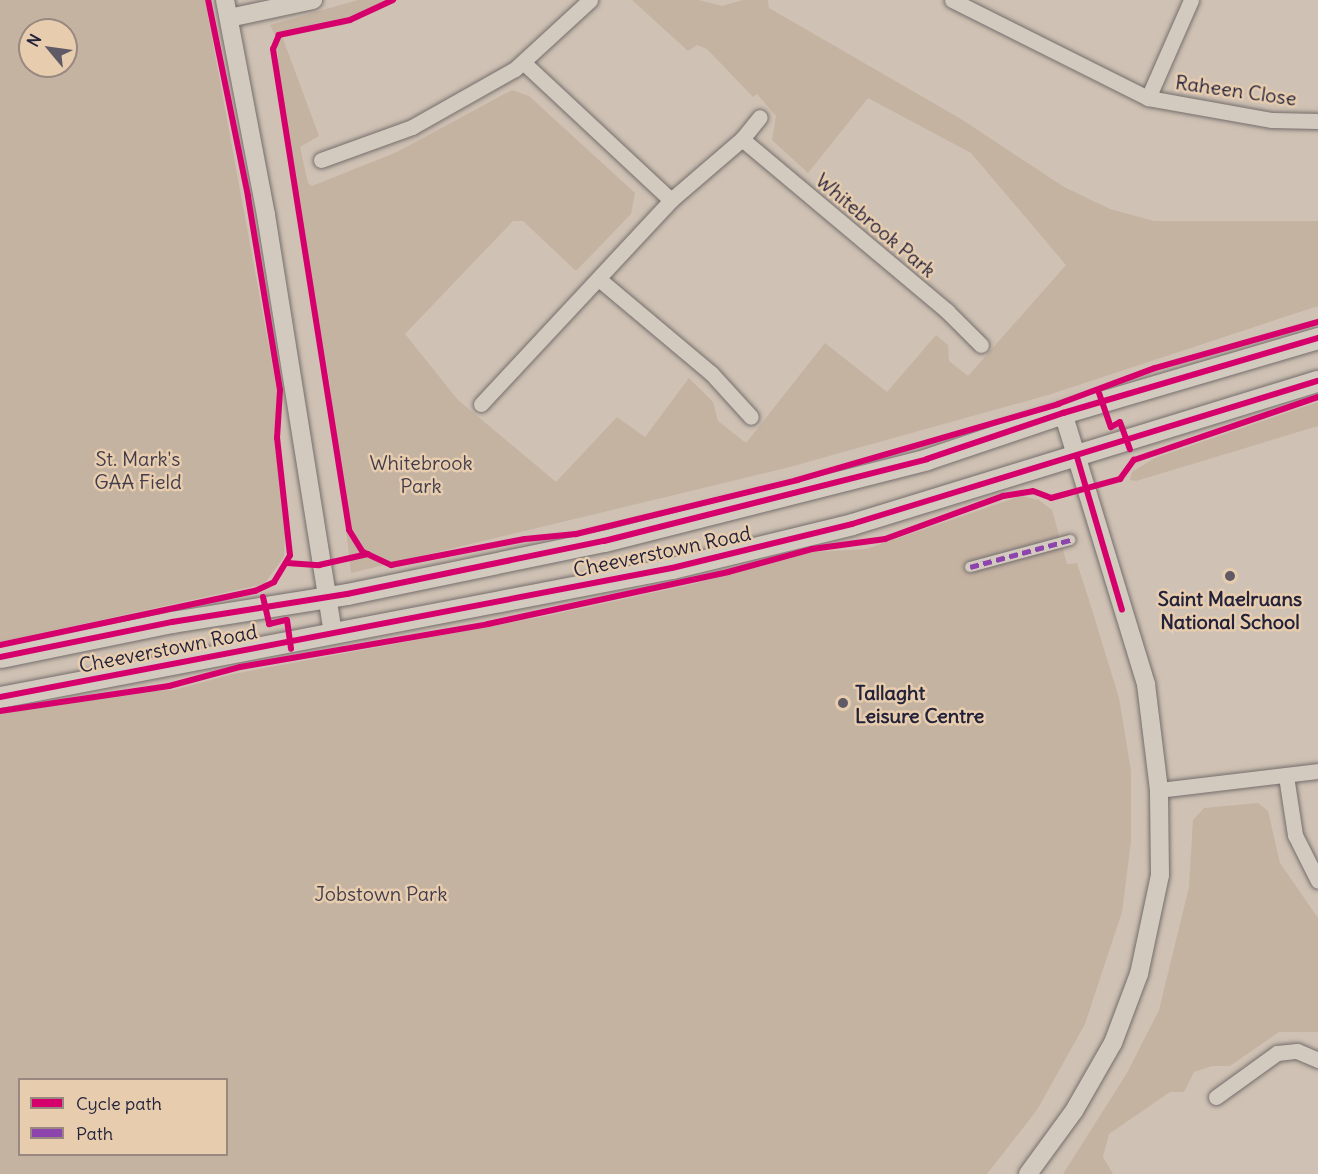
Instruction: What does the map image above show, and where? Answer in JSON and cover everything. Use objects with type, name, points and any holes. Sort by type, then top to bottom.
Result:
[{"type":"main road","name":"Cheeverstown Road","points":[[0,657],[172,622],[328,597],[604,540],[927,459],[1063,413],[1318,338]]},
{"type":"main road","name":"Cheeverstown Road","points":[[0,697],[672,568],[852,524],[1077,458],[1318,381]]},
{"type":"street","points":[[225,0],[333,633]]},
{"type":"street","points":[[229,18],[313,0]]},
{"type":"street","points":[[321,160],[412,127],[524,63],[590,0]]},
{"type":"street","name":"Raheen Close","points":[[952,0],[1148,98],[1272,120],[1318,121]]},
{"type":"street","points":[[980,15],[987,0]]},
{"type":"street","name":"Raheen Close","points":[[1148,98],[1191,0]]},
{"type":"street","points":[[524,63],[671,200]]},
{"type":"street","points":[[481,404],[600,280],[671,200],[742,139],[760,117]]},
{"type":"street","name":"Whitebrook Park","points":[[742,139],[947,311],[981,345]]},
{"type":"street","points":[[600,280],[711,373],[751,417]]},
{"type":"street","points":[[1028,1174],[1074,1111],[1113,1043],[1139,974],[1160,875],[1160,790],[1146,684],[1063,413]]},
{"type":"street","points":[[970,567],[1070,540]]},
{"type":"street","points":[[1160,790],[1318,771]]},
{"type":"street","points":[[1286,776],[1295,835],[1318,881]]},
{"type":"street","points":[[1216,1097],[1277,1053],[1297,1051],[1318,1060]]},
{"type":"green space","name":"St. Mark's GAA Field","points":[[0,0],[205,0],[278,396],[274,435],[285,532],[284,557],[264,584],[0,642]]},
{"type":"green space","name":"Whitebrook Park","points":[[358,0],[398,0],[344,25],[282,36],[319,136],[300,147],[308,183],[312,186],[397,152],[512,90],[529,96],[635,193],[631,214],[576,271],[523,221],[513,221],[405,334],[458,400],[556,482],[617,417],[645,437],[689,378],[713,402],[718,421],[746,443],[825,343],[887,392],[936,335],[948,345],[949,361],[968,376],[1066,265],[971,153],[868,98],[808,173],[772,140],[776,116],[757,94],[753,97],[707,49],[697,45],[688,51],[632,0],[699,0],[722,6],[743,0],[768,0],[769,8],[961,119],[1064,187],[1110,209],[1154,221],[1318,221],[1318,306],[1048,395],[786,468],[351,573],[329,379],[280,95],[277,39],[270,25]]},
{"type":"green space","points":[[1318,402],[1318,426],[1136,481],[1130,480],[1132,472],[1155,458]]},
{"type":"green space","name":"Jobstown Park","points":[[1021,496],[1039,500],[1052,510],[1067,564],[1077,563],[1119,698],[1131,771],[1131,841],[1122,912],[1085,1024],[1037,1110],[987,1174],[0,1174],[0,713],[116,693],[174,690],[233,674],[546,616],[693,584],[813,552],[866,549]]},
{"type":"green space","points":[[1258,803],[1268,811],[1280,863],[1318,918],[1318,1032],[1279,1032],[1230,1066],[1212,1066],[1194,1072],[1184,1092],[1170,1092],[1109,1134],[1103,1157],[1113,1174],[1063,1174],[1127,1073],[1159,1010],[1189,887],[1193,820],[1204,808]]},
{"type":"marked path","points":[[970,567],[1070,540]]},
{"type":"cycle path","points":[[0,645],[255,591],[274,582],[290,555],[277,438],[280,390],[248,196],[208,0]]},
{"type":"cycle path","points":[[393,0],[350,20],[279,35],[273,49],[349,530],[363,552],[391,565],[525,539],[576,534],[797,480],[1058,404],[1155,368],[1318,322]]},
{"type":"cycle path","points":[[0,657],[172,622],[347,594],[604,541],[927,459],[1063,413],[1318,338]]},
{"type":"cycle path","points":[[0,697],[672,568],[852,524],[1318,381]]},
{"type":"cycle path","points":[[1099,393],[1111,427],[1120,422],[1130,449]]},
{"type":"cycle path","points":[[0,711],[169,686],[240,667],[488,624],[728,572],[812,549],[885,539],[1003,496],[1033,491],[1051,498],[1120,479],[1134,460],[1318,397]]},
{"type":"cycle path","points":[[1077,457],[1122,610]]},
{"type":"cycle path","points":[[287,563],[319,565],[368,554]]},
{"type":"cycle path","points":[[263,597],[269,624],[287,620],[291,649]]},
{"type":"place","name":"Saint Maelruans National School","points":[[1230,576]]},
{"type":"place","name":"Tallaght Leisure Centre","points":[[843,703]]}]
